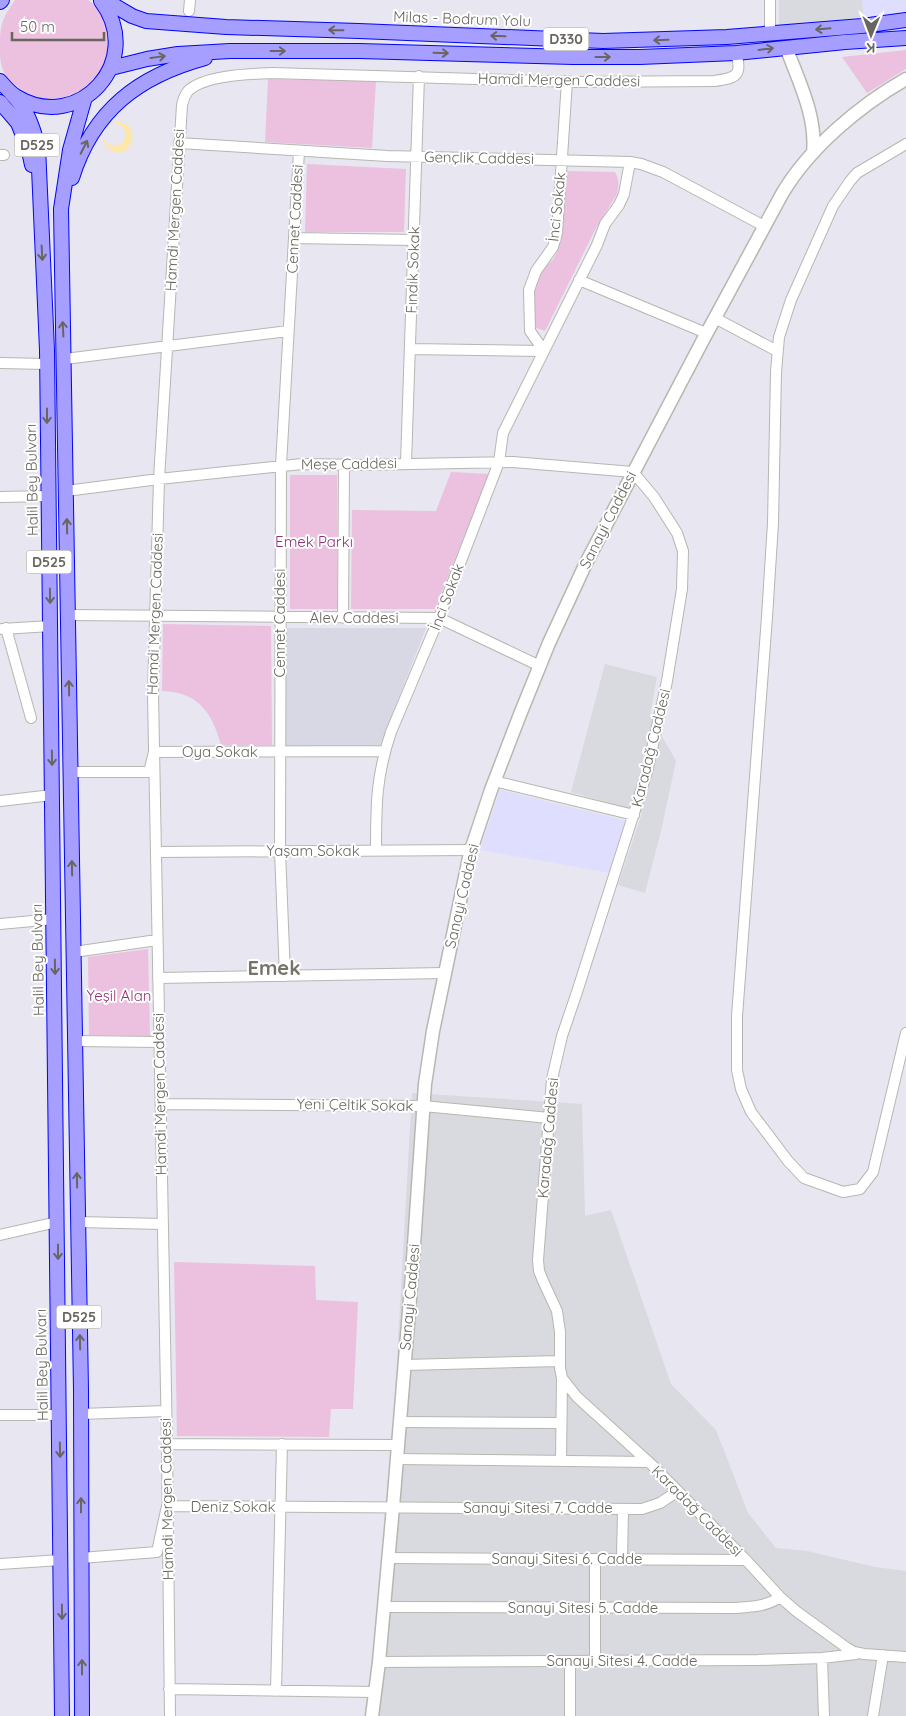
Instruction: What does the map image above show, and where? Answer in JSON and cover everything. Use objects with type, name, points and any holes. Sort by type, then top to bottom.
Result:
[{"type":"highway","points":[[0,81],[11,93],[29,102],[48,107],[68,105],[85,97],[100,85],[111,68],[116,50],[116,30],[109,11],[101,0]]},
{"type":"highway","name":"Milas - Bodrum Yolu","points":[[105,0],[132,16],[146,21],[226,27],[604,41],[670,40],[770,34],[906,20]]},
{"type":"highway","name":"D330","points":[[230,52],[359,51],[630,57],[736,53],[786,47],[906,38]]},
{"type":"highway","points":[[111,68],[178,54],[230,52]]},
{"type":"highway","points":[[61,209],[86,142],[117,102],[158,74],[230,52]]},
{"type":"highway","name":"D525","points":[[11,93],[22,104],[31,121],[38,146],[39,204]]},
{"type":"highway","name":"D525","points":[[82,1716],[81,1414],[61,209],[70,150],[85,97]]},
{"type":"highway","points":[[0,102],[18,124],[29,150],[39,204]]},
{"type":"highway","name":"Halil Bey Bulvarı","points":[[39,204],[47,364],[51,626],[62,1716]]},
{"type":"street","points":[[770,0],[770,34]]},
{"type":"street","points":[[786,47],[810,115],[814,139],[813,153]]},
{"type":"street","name":"Hamdi Mergen Caddesi","points":[[170,1716],[167,1444],[152,694],[159,478],[178,143],[180,114],[185,97],[188,91],[195,86],[208,81],[227,77],[272,73],[567,82],[714,81],[725,80],[739,72],[740,68],[736,53]]},
{"type":"street","name":"Fındık Sokak","points":[[406,463],[419,76]]},
{"type":"street","name":"Sanayi Caddesi","points":[[372,1716],[379,1662],[393,1507],[423,1106],[428,1062],[444,973],[471,850],[494,781],[540,666],[586,563],[764,226],[789,182],[813,153],[863,108],[906,79]]},
{"type":"street","name":"İnci Sokak","points":[[544,351],[530,331],[529,290],[533,277],[550,253],[555,240],[567,82]]},
{"type":"street","name":"Gençlik Caddesi","points":[[178,143],[417,157],[630,162],[664,172],[764,226]]},
{"type":"street","points":[[906,144],[864,169],[850,181],[826,220],[818,243],[784,320],[777,351],[768,617],[737,1016],[738,1070],[741,1089],[751,1112],[804,1178],[843,1192],[860,1189],[873,1172],[906,1033]]},
{"type":"street","name":"Cennet Caddesi","points":[[285,976],[280,851],[281,466],[299,151]]},
{"type":"street","name":"İnci Sokak","points":[[376,850],[376,794],[384,751],[439,618],[499,462],[503,433],[605,224],[619,205],[626,185],[630,162]]},
{"type":"street","points":[[294,238],[414,240]]},
{"type":"street","points":[[579,280],[706,333]]},
{"type":"street","points":[[715,318],[777,351]]},
{"type":"street","points":[[64,359],[288,331]]},
{"type":"street","points":[[410,349],[544,351]]},
{"type":"street","points":[[0,363],[47,364]]},
{"type":"street","name":"Meşe Caddesi","points":[[66,491],[159,478],[319,464],[499,462],[633,472]]},
{"type":"street","points":[[343,618],[344,464]]},
{"type":"street","name":"Karadağ Caddesi","points":[[633,472],[654,497],[677,533],[683,551],[684,562],[681,598],[648,772],[562,1036],[552,1079],[538,1260],[541,1276],[557,1310],[562,1378],[576,1397],[649,1462],[780,1597],[847,1648],[864,1654],[906,1657]]},
{"type":"street","points":[[0,497],[48,496]]},
{"type":"street","name":"Alev Caddesi","points":[[68,615],[439,618],[540,666]]},
{"type":"street","points":[[31,718],[3,628],[51,626]]},
{"type":"street","name":"Oya Sokak","points":[[154,752],[384,751]]},
{"type":"street","points":[[71,772],[149,772],[154,752]]},
{"type":"street","points":[[494,781],[634,815]]},
{"type":"street","points":[[0,801],[52,795]]},
{"type":"street","name":"Yaşam Sokak","points":[[156,852],[471,850]]},
{"type":"street","points":[[0,924],[54,919]]},
{"type":"street","points":[[74,952],[157,940]]},
{"type":"street","points":[[158,978],[444,973]]},
{"type":"street","points":[[75,1041],[159,1042]]},
{"type":"street","name":"Yeni Çeltik Sokak","points":[[161,1104],[423,1106],[548,1118]]},
{"type":"street","points":[[0,1235],[57,1222]]},
{"type":"street","points":[[78,1222],[163,1224]]},
{"type":"street","points":[[405,1365],[560,1361]]},
{"type":"street","points":[[561,1461],[562,1378]]},
{"type":"street","points":[[81,1414],[166,1411]]},
{"type":"street","points":[[0,1415],[59,1415]]},
{"type":"street","points":[[400,1422],[561,1423]]},
{"type":"street","points":[[167,1444],[398,1445]]},
{"type":"street","points":[[276,1691],[282,1444]]},
{"type":"street","points":[[397,1459],[649,1462]]},
{"type":"street","name":"Sanayi Sitesi 7. Cadde","points":[[393,1507],[642,1509],[651,1507],[678,1491]]},
{"type":"street","points":[[81,1558],[157,1552],[167,1506]]},
{"type":"street","name":"Deniz Sokak","points":[[167,1506],[393,1507]]},
{"type":"street","points":[[622,1559],[623,1509]]},
{"type":"street","name":"Sanayi Sitesi 6. Cadde","points":[[388,1558],[746,1560]]},
{"type":"street","points":[[595,1559],[595,1661]]},
{"type":"street","points":[[0,1564],[61,1560]]},
{"type":"street","name":"Sanayi Sitesi 5. Cadde","points":[[384,1607],[749,1607],[772,1603],[780,1597]]},
{"type":"street","name":"Sanayi Sitesi 4. Cadde","points":[[379,1662],[822,1658],[864,1654]]},
{"type":"street","points":[[873,1716],[883,1655]]},
{"type":"street","points":[[822,1658],[824,1716]]},
{"type":"street","points":[[570,1661],[570,1716]]},
{"type":"street","points":[[169,1689],[375,1692]]},
{"type":"shaded area","points":[[779,0],[862,0],[864,17],[779,28]]},
{"type":"shaded area","points":[[862,0],[906,0],[906,14],[864,17]]},
{"type":"shaded area","points":[[116,122],[125,124],[130,128],[132,134],[132,141],[129,147],[117,153],[108,148],[103,138],[103,136],[106,143],[113,146],[123,142],[125,132],[123,127],[118,124],[110,124]]},
{"type":"shaded area","points":[[286,628],[426,628],[380,745],[286,746]]},
{"type":"shaded area","points":[[605,664],[657,677],[650,715],[676,761],[645,893],[618,885],[642,813],[571,792]]},
{"type":"shaded area","points":[[500,790],[627,821],[611,873],[480,850]]},
{"type":"shaded area","points":[[412,1093],[582,1104],[585,1216],[611,1210],[671,1384],[716,1430],[748,1513],[776,1548],[807,1551],[875,1567],[906,1571],[906,1716],[365,1716],[386,1554]]},
{"type":"green space","points":[[15,0],[88,0],[96,7],[108,31],[108,50],[103,68],[91,82],[76,93],[58,98],[39,97],[19,88],[11,81],[1,64],[0,36],[6,14]]},
{"type":"green space","points":[[906,50],[906,69],[867,93],[842,57]]},
{"type":"green space","points":[[268,79],[376,81],[372,148],[265,142]]},
{"type":"green space","points":[[307,164],[406,169],[404,232],[305,232]]},
{"type":"green space","points":[[566,171],[615,172],[618,188],[617,194],[596,228],[545,331],[534,327],[533,293],[536,280],[558,249]]},
{"type":"green space","points":[[451,472],[489,474],[435,609],[351,609],[352,510],[436,511]]},
{"type":"green space","name":"Emek Parkı","points":[[290,475],[337,475],[337,609],[290,609]]},
{"type":"green space","points":[[163,624],[271,626],[272,745],[221,745],[213,723],[202,706],[185,695],[162,691]]},
{"type":"green space","name":"Yeşil Alan","points":[[148,949],[150,1036],[89,1035],[88,957]]},
{"type":"green space","points":[[174,1262],[315,1266],[316,1300],[358,1302],[353,1409],[331,1409],[329,1437],[177,1436]]},
{"type":"district","name":"Emek","points":[[274,968]]}]
